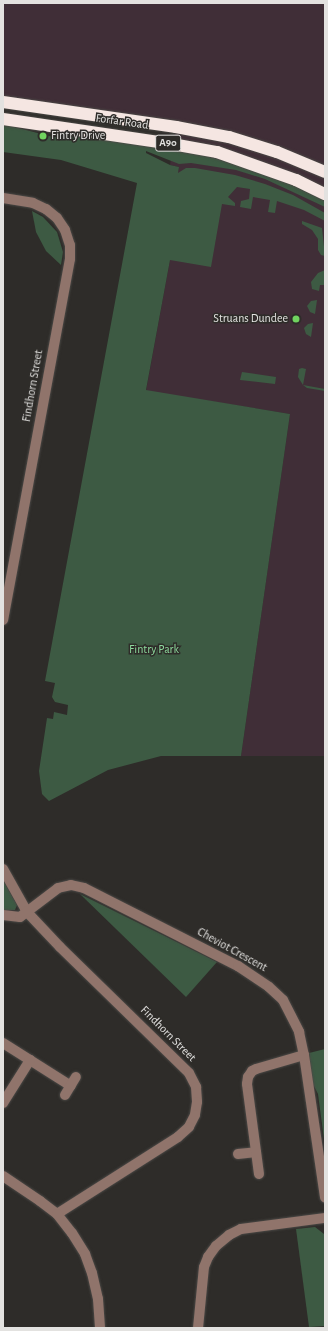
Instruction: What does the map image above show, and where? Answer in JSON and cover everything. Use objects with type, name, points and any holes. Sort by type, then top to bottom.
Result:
[{"type":"highway","name":"Forfar Road","points":[[3,102],[176,126],[229,137],[277,152],[325,172]]},
{"type":"highway","name":"Forfar Road","points":[[3,119],[217,152],[296,180],[325,194]]},
{"type":"street","name":"Findhorn Street","points":[[3,198],[33,203],[46,209],[57,218],[65,230],[70,245],[70,259],[3,620]]},
{"type":"street","name":"Findhorn Street","points":[[3,869],[28,912],[60,946],[189,1073],[196,1087],[197,1102],[195,1115],[189,1127],[178,1137],[57,1214]]},
{"type":"street","name":"Cheviot Crescent","points":[[28,912],[58,888],[71,885],[84,888],[238,966],[260,980],[283,1000],[299,1032],[304,1055],[325,1197]]},
{"type":"street","points":[[3,916],[20,917],[28,912]]},
{"type":"street","points":[[3,1043],[71,1086]]},
{"type":"street","points":[[259,1174],[247,1084],[248,1077],[256,1068],[304,1055]]},
{"type":"street","points":[[3,1103],[30,1060]]},
{"type":"street","points":[[238,1154],[256,1152]]},
{"type":"street","points":[[3,1176],[40,1200],[57,1214],[72,1233],[85,1254],[98,1299],[100,1328]]},
{"type":"street","points":[[198,1328],[204,1267],[208,1257],[216,1246],[229,1235],[241,1229],[325,1218]]},
{"type":"shaded area","points":[[3,3],[325,3],[325,756],[241,756],[290,414],[146,391],[170,260],[160,257],[179,167],[170,165],[176,127],[3,103]]},
{"type":"green space","name":"Fintry Park","points":[[3,124],[53,137],[84,136],[199,154],[239,165],[297,186],[325,201],[325,207],[265,179],[236,170],[191,163],[179,164],[146,151],[146,153],[170,165],[179,167],[178,173],[186,168],[195,168],[235,175],[265,184],[293,195],[325,213],[325,221],[304,210],[277,201],[275,213],[268,212],[270,200],[253,197],[251,209],[240,207],[241,201],[249,199],[250,189],[237,187],[228,197],[235,203],[235,206],[222,204],[211,267],[170,260],[146,390],[290,414],[241,756],[161,756],[108,770],[49,801],[42,794],[39,771],[47,718],[53,719],[54,712],[67,715],[68,705],[55,702],[52,697],[55,683],[45,681],[137,183],[61,160],[3,152]]},
{"type":"green space","points":[[32,211],[43,217],[57,232],[63,252],[61,265],[46,251],[36,232]]},
{"type":"green space","points":[[302,221],[322,228],[325,256],[321,255],[318,250],[318,239],[312,230],[302,224]]},
{"type":"green space","points":[[325,270],[325,285],[320,285],[319,291],[312,289],[311,282],[318,273]]},
{"type":"green space","points":[[317,300],[315,314],[310,312],[307,306],[311,301]]},
{"type":"green space","points":[[313,323],[311,337],[306,334],[304,328],[308,324]]},
{"type":"green space","points":[[299,369],[306,369],[303,385],[298,377]]},
{"type":"green space","points":[[242,372],[276,377],[275,384],[240,380]]},
{"type":"green space","points":[[303,385],[325,389],[325,391],[307,388]]},
{"type":"green space","points":[[3,880],[17,905],[15,910],[3,910]]},
{"type":"green space","points":[[80,894],[217,962],[186,997]]},
{"type":"green space","points":[[325,1049],[325,1147],[318,1094],[313,1084],[309,1053]]},
{"type":"green space","points":[[315,1227],[324,1234],[325,1326],[309,1327],[296,1229]]},
{"type":"place","name":"Fintry Drive","points":[[43,136]]},
{"type":"place","name":"Struans Dundee","points":[[296,319]]}]
